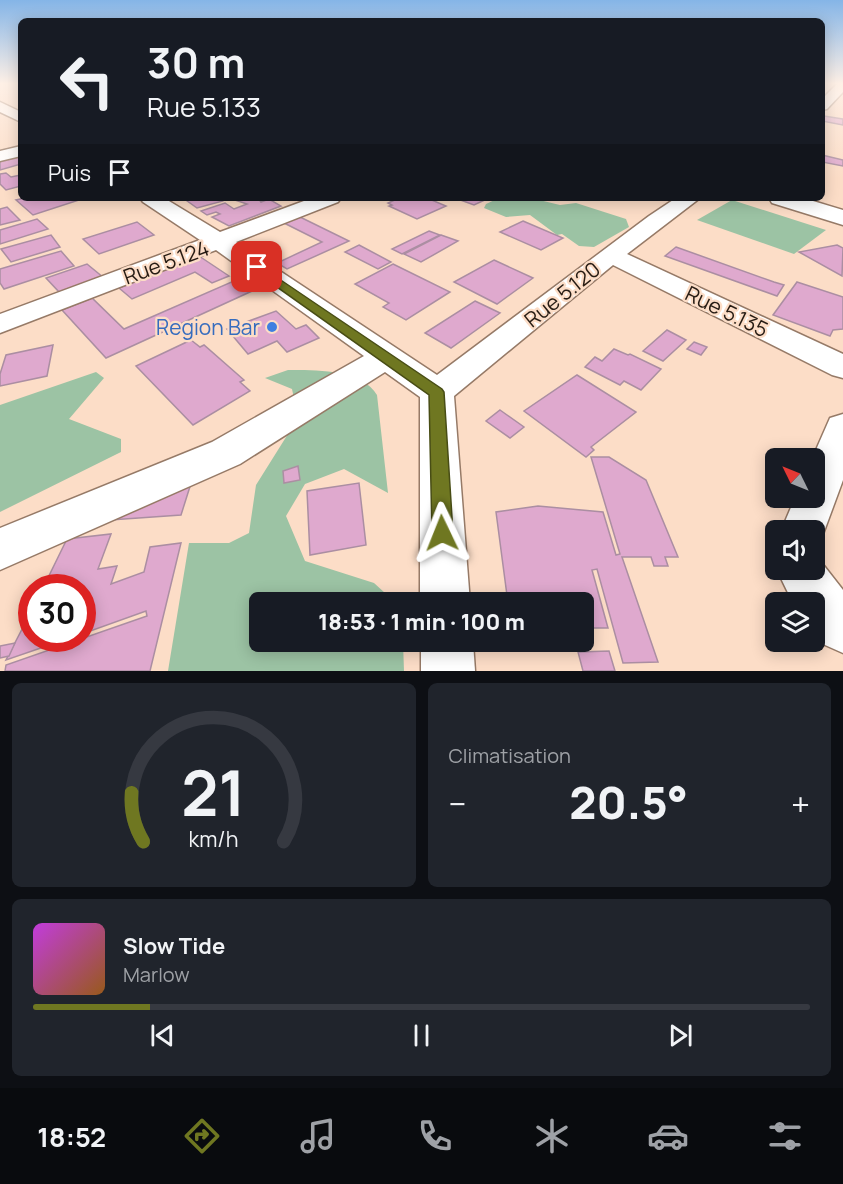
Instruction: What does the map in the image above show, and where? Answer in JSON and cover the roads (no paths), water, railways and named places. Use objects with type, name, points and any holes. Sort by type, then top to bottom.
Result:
[{"type":"street","points":[[0,156],[18,152]]},
{"type":"street","points":[[155,201],[220,242],[437,392],[446,592]]},
{"type":"street","name":"Rue 5.124","points":[[0,324],[323,201]]},
{"type":"street","name":"Rue 5.120","points":[[437,392],[490,353],[610,255],[686,201]]},
{"type":"street","points":[[789,201],[843,218]]},
{"type":"street","name":"Rue 5.135","points":[[610,255],[843,367]]},
{"type":"street","points":[[0,549],[226,453],[385,358]]},
{"type":"street","points":[[807,520],[843,428]]},
{"type":"street","points":[[806,580],[820,602],[843,627]]},
{"type":"street","points":[[447,652],[448,671]]},
{"type":"place","name":"Region Bar","points":[[272,327]]}]
